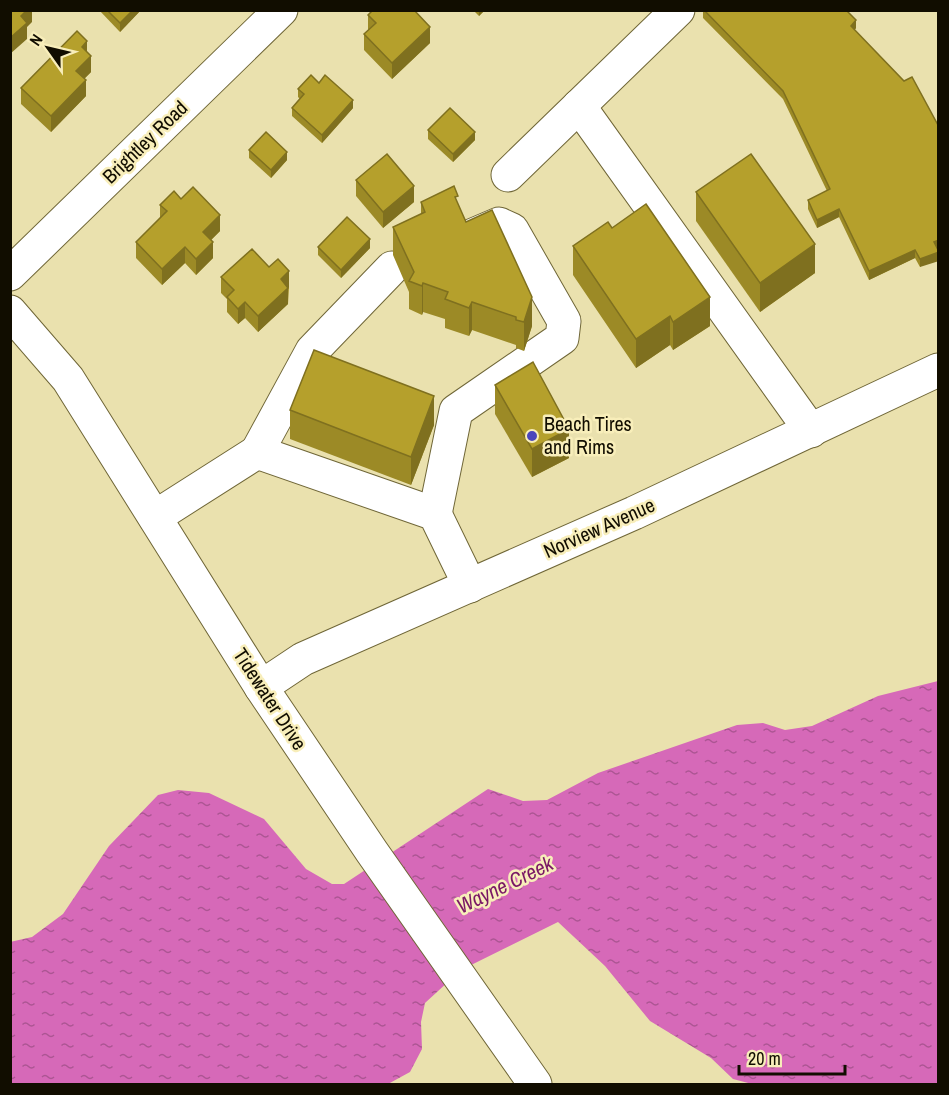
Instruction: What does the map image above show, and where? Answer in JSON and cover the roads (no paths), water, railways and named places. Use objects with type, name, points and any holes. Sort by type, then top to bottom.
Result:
[{"type":"main road","name":"Brightley Road","points":[[10,274],[281,10]]},
{"type":"main road","points":[[508,175],[678,10]]},
{"type":"main road","points":[[579,106],[811,431]]},
{"type":"main road","points":[[464,240],[500,224],[512,230],[564,321],[562,338],[441,405],[435,514],[470,586]]},
{"type":"main road","points":[[155,517],[257,452],[392,268]]},
{"type":"main road","name":"Tidewater Drive","points":[[15,327],[68,379],[261,687],[372,852],[535,1084]]},
{"type":"main road","name":"Norview Avenue","points":[[261,687],[303,659],[634,513],[939,370]]},
{"type":"main road","points":[[257,452],[326,464],[373,482],[435,514]]},
{"type":"water","name":"Wayne Creek","points":[[938,681],[938,1084],[752,1084],[733,1079],[711,1058],[650,1021],[605,966],[558,922],[461,970],[425,1003],[421,1022],[422,1049],[410,1072],[388,1084],[11,1084],[10,942],[32,937],[63,914],[109,846],[158,795],[178,790],[209,793],[264,819],[306,869],[332,884],[344,884],[488,789],[523,801],[547,800],[598,773],[737,725],[763,723],[785,730],[812,726],[878,696]]},
{"type":"place","name":"Beach Tires and Rims","points":[[532,436]]}]
